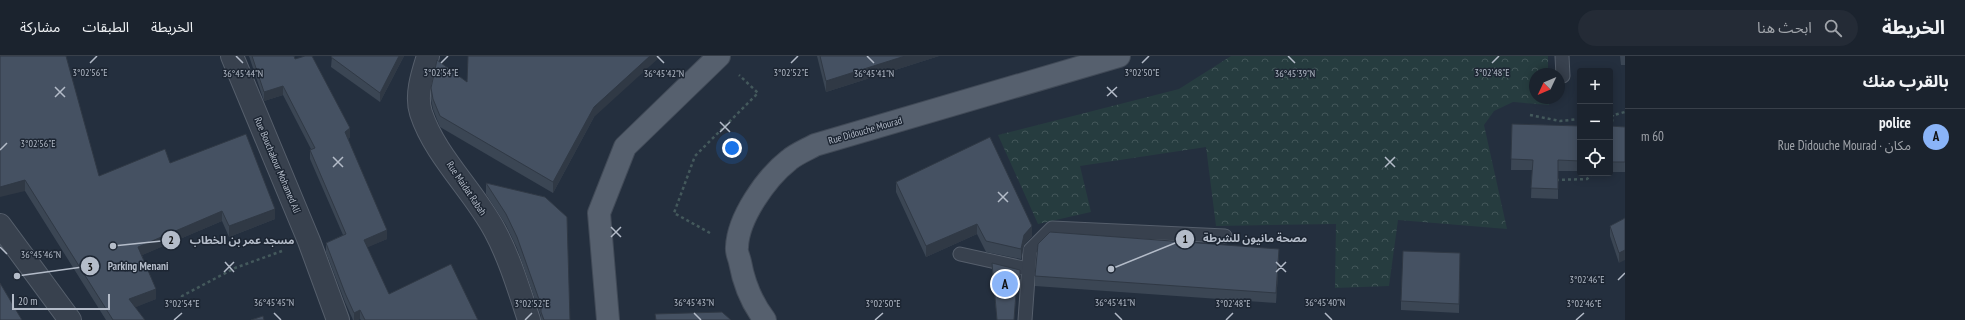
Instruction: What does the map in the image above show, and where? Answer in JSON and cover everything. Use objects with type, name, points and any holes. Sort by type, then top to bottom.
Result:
[{"type":"main road","points":[[608,320],[599,213],[625,147],[719,56]]},
{"type":"main road","name":"Rue Didouche Mourad","points":[[765,320],[752,301],[744,280],[736,248],[741,228],[767,181],[789,160],[815,145],[1119,56]]},
{"type":"street","name":"Rue Bouchakour Mohamed Ali","points":[[232,56],[309,240],[338,320]]},
{"type":"street","name":"Rue Maidat Rabah","points":[[428,56],[420,81],[420,112],[434,141],[495,231],[511,266],[528,320]]},
{"type":"street","points":[[0,226],[70,320]]},
{"type":"lane","points":[[1562,56],[1563,68]]},
{"type":"lane","points":[[1024,320],[1030,250],[1052,228],[1225,236]]},
{"type":"lane","points":[[960,254],[1028,269]]},
{"type":"path","points":[[736,72],[758,93],[695,156],[674,213],[736,248]]},
{"type":"path","points":[[1613,116],[1625,112]]},
{"type":"path","points":[[1530,115],[1560,121],[1577,119]]},
{"type":"path","points":[[1550,180],[1587,179],[1590,176]]},
{"type":"path","points":[[182,303],[182,296],[235,268],[309,240]]},
{"type":"green space","points":[[1231,56],[1548,56],[1548,68],[1529,68],[1529,103],[1513,102],[1494,111],[1484,125],[1507,229],[1398,220],[1389,286],[1335,288],[1336,224],[1216,226],[1206,147],[1080,166],[1091,212],[1038,224],[998,135],[1179,89]]},
{"type":"building","points":[[0,56],[66,56],[99,176],[165,149],[170,163],[246,134],[275,209],[229,226],[222,211],[138,247],[156,289],[129,299],[145,320],[113,320],[25,180],[0,187]]},
{"type":"building","points":[[252,56],[294,56],[295,59],[305,56],[312,56],[350,128],[345,132],[387,230],[364,240],[389,294],[451,264],[478,320],[365,320],[360,310],[354,313],[326,243],[346,234],[310,150],[315,148],[283,86],[264,92]]},
{"type":"building","points":[[399,56],[380,93],[331,57]]},
{"type":"building","points":[[468,56],[650,56],[594,107],[553,182],[440,116],[433,99],[431,88],[437,60],[467,82]]},
{"type":"building","points":[[820,56],[905,56],[826,81]]},
{"type":"building","points":[[1512,124],[1577,126],[1577,161],[1558,160],[1558,189],[1531,188],[1533,160],[1511,159]]},
{"type":"building","points":[[1613,126],[1625,127],[1625,162],[1613,162]]},
{"type":"building","points":[[990,137],[1032,226],[1024,235],[1021,249],[986,241],[977,224],[926,246],[896,182]]},
{"type":"building","points":[[486,183],[545,197],[567,217],[570,320],[544,320],[541,312],[541,305],[517,237],[506,214]]},
{"type":"building","points":[[1625,218],[1625,250],[1619,253],[1610,226]]},
{"type":"building","points":[[1050,232],[1279,249],[1276,293],[1035,276],[1038,244]]},
{"type":"building","points":[[1403,251],[1460,253],[1459,304],[1401,301]]},
{"type":"building","points":[[992,263],[1020,270],[1020,279],[1017,279],[1014,320],[997,320]]},
{"type":"building","points":[[0,283],[22,320],[0,320]]},
{"type":"building","points":[[722,312],[731,320],[656,320],[655,314]]},
{"type":"building","points":[[263,316],[264,320],[251,320]]},
{"type":"place","name":"مسجد عمر بن الخطاب","points":[[113,246]]},
{"type":"place","name":"مصحة مانيون للشرطة","points":[[1111,269]]},
{"type":"place","name":"Parking Menani","points":[[17,276]]},
{"type":"place","name":"police","points":[[1005,284]]}]
